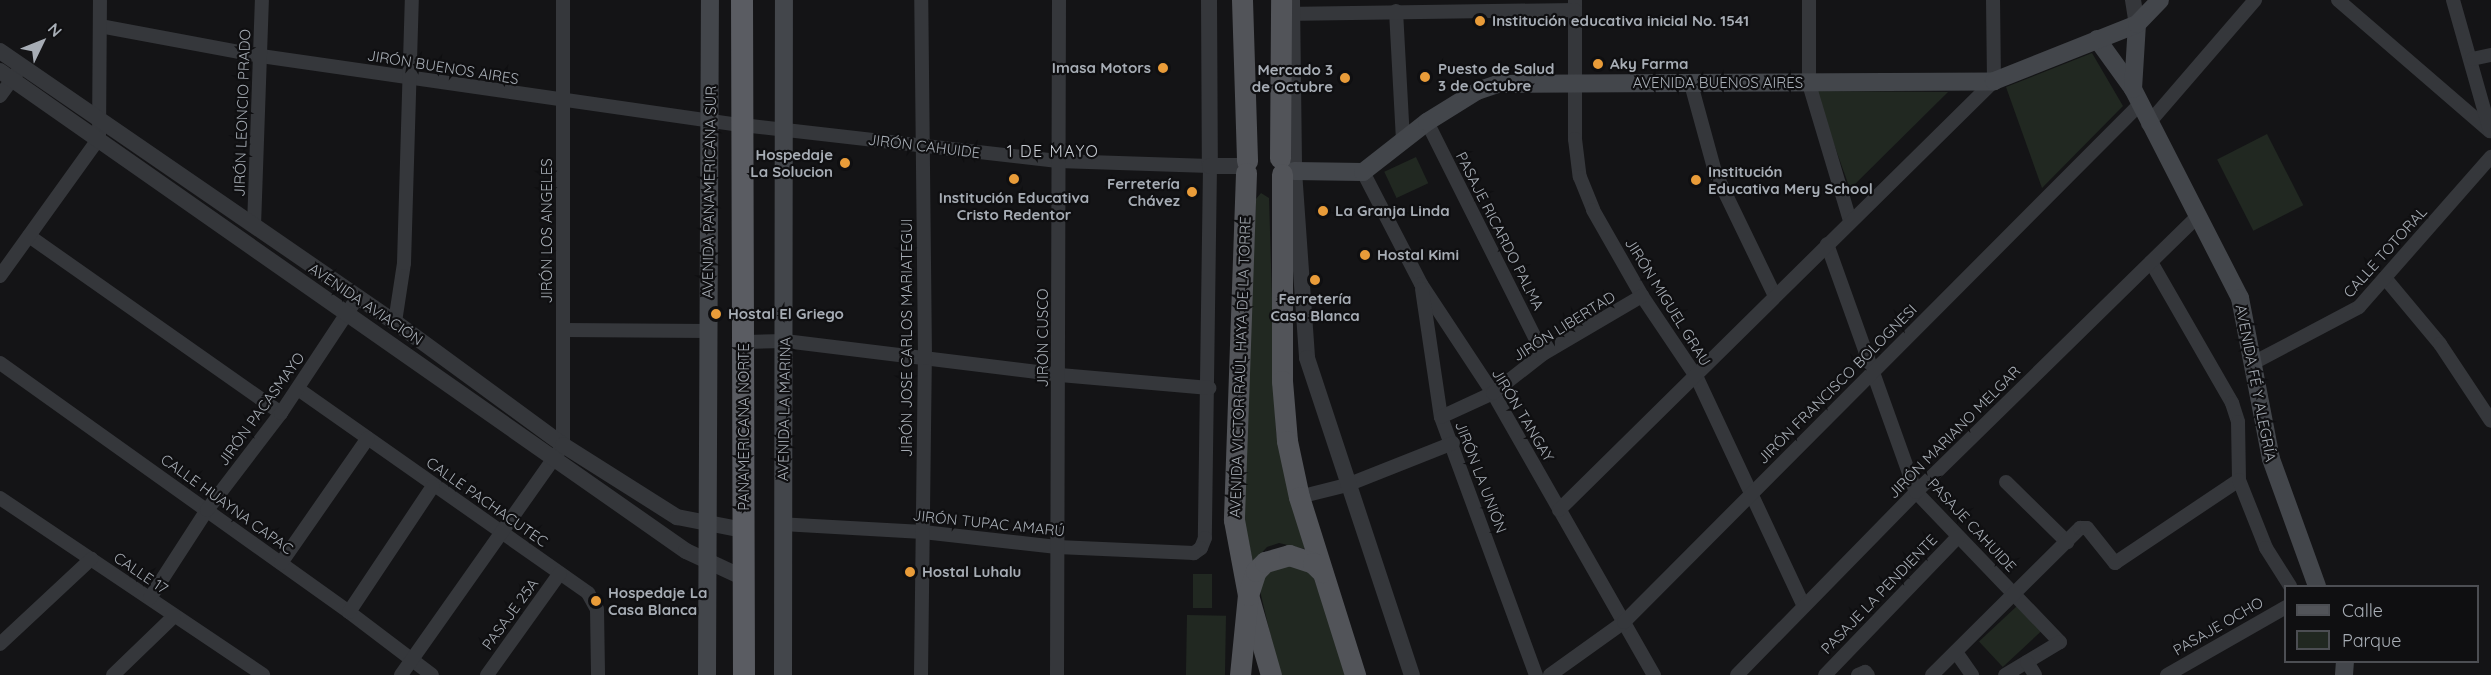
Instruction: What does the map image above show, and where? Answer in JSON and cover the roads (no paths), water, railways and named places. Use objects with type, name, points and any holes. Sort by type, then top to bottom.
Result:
[{"type":"highway","name":"PANAMERICANA NORTE","points":[[742,0],[745,342],[744,675]]},
{"type":"main road","name":"AVENIDA PANAMERICANA SUR","points":[[708,675],[710,0]]},
{"type":"main road","name":"AVENIDA LA MARINA","points":[[783,675],[784,0]]},
{"type":"main road","name":"AVENIDA VICTOR RAÚL HAYA DE LA TORRE","points":[[1242,0],[1246,166],[1234,520],[1248,595]]},
{"type":"main road","name":"AVENIDA BUENOS AIRES","points":[[1363,172],[1427,122],[1477,91],[1497,84],[1578,82],[1809,84],[1994,81],[2137,24],[2160,0]]},
{"type":"main road","points":[[1286,7],[1282,381],[1287,441],[1299,497],[1355,675]]},
{"type":"main road","name":"AVENIDA FÉ Y ALEGRÍA","points":[[2136,97],[2137,24]]},
{"type":"main road","name":"AVENIDA FÉ Y ALEGRÍA","points":[[2097,39],[2136,97],[2240,298],[2280,490],[2317,585]]},
{"type":"main road","points":[[1284,168],[1273,184],[1260,186],[1246,166],[1254,152],[1266,149],[1284,168],[1363,172]]},
{"type":"main road","points":[[1240,675],[1245,653],[1248,595],[1256,571],[1276,556],[1302,557],[1322,572]]},
{"type":"main road","points":[[1248,595],[1271,675]]},
{"type":"street","points":[[0,276],[99,138],[100,0]]},
{"type":"street","name":"JIRÓN LEONCIO PRADO","points":[[254,226],[262,0]]},
{"type":"street","points":[[395,322],[404,263],[412,0]]},
{"type":"street","name":"JIRÓN LOS ANGELES","points":[[559,452],[564,330],[563,0]]},
{"type":"street","name":"JIRÓN JOSE CARLOS MARIATEGUI","points":[[921,0],[925,358],[921,675]]},
{"type":"street","name":"JIRÓN CUSCO","points":[[1057,675],[1060,375],[1059,0]]},
{"type":"street","points":[[745,342],[785,341],[1060,375],[1209,388],[1209,0]]},
{"type":"street","points":[[1809,0],[1809,84],[1850,221]]},
{"type":"street","points":[[1559,510],[1696,378],[1850,221],[1994,81],[1993,0]]},
{"type":"street","name":"AVENIDA FÉ Y ALEGRÍA","points":[[2133,0],[2137,24]]},
{"type":"street","points":[[2148,124],[2255,0]]},
{"type":"street","points":[[2338,0],[2490,131],[2472,59],[2453,0]]},
{"type":"street","points":[[1286,7],[1396,11],[1439,6],[1575,5]]},
{"type":"street","name":"JIRÓN MIGUEL GRAU","points":[[1575,5],[1578,82],[1575,139],[1580,177],[1593,210],[1642,296],[1696,378],[1752,492],[1804,606]]},
{"type":"street","points":[[1396,11],[1402,141]]},
{"type":"street","name":"JIRÓN BUENOS AIRES","points":[[100,26],[261,56],[563,102],[783,129]]},
{"type":"street","name":"AVENIDA AVIACIÓN","points":[[0,51],[11,72],[99,138],[347,315],[559,452],[677,517],[743,530]]},
{"type":"street","points":[[2472,59],[2491,55]]},
{"type":"street","points":[[0,96],[11,72]]},
{"type":"street","name":"AVENIDA AVIACIÓN","points":[[11,72],[99,119],[395,322],[559,452],[707,563],[744,578]]},
{"type":"street","points":[[1691,84],[1714,172],[1775,296]]},
{"type":"street","name":"JIRÓN FRANCISCO BOLOGNESI","points":[[1550,675],[1624,622],[1871,373],[2136,97]]},
{"type":"street","name":"PASAJE RICARDO PALMA","points":[[1427,122],[1543,354]]},
{"type":"street","name":"JIRÓN CAHUIDE","points":[[783,129],[1058,161],[1246,166]]},
{"type":"street","name":"CALLE TOTORAL","points":[[2253,363],[2350,313],[2385,278],[2491,157]]},
{"type":"street","points":[[1284,168],[1307,358],[1347,485],[1412,675]]},
{"type":"street","name":"JIRÓN TANGAY","points":[[1363,172],[1421,284],[1492,393],[1654,675]]},
{"type":"street","name":"JIRÓN MARIANO MELGAR","points":[[1737,675],[1916,492],[2198,216]]},
{"type":"street","points":[[29,236],[282,413]]},
{"type":"street","name":"PASAJE CAHUIDE","points":[[1827,244],[1871,373],[1916,492],[2060,642],[2027,662]]},
{"type":"street","points":[[2151,262],[2232,403],[2238,422],[2239,480],[2266,548],[2289,585]]},
{"type":"street","points":[[2385,278],[2440,344],[2491,421]]},
{"type":"street","name":"JIRÓN LA UNIÓN","points":[[1421,284],[1441,417],[1453,443],[1536,675]]},
{"type":"street","name":"JIRÓN LIBERTAD","points":[[1441,417],[1492,393],[1543,354],[1642,296]]},
{"type":"street","name":"JIRÓN PACASMAYO","points":[[150,598],[207,510],[282,413],[357,298]]},
{"type":"street","points":[[564,330],[708,331]]},
{"type":"street","name":"CALLE HUAYNA CAPAC","points":[[0,363],[350,612],[432,675]]},
{"type":"street","name":"JIRÓN TUPAC AMARÚ","points":[[782,524],[923,532],[1057,547],[1194,553],[1205,538],[1209,388]]},
{"type":"street","name":"CALLE PACHACUTEC","points":[[298,389],[594,599],[598,675]]},
{"type":"street","points":[[281,563],[368,438]]},
{"type":"street","points":[[1299,497],[1347,485],[1453,443]]},
{"type":"street","points":[[401,675],[559,452]]},
{"type":"street","points":[[1932,675],[2080,528],[2087,528],[2115,563],[2239,480]]},
{"type":"street","points":[[2006,482],[2067,542]]},
{"type":"street","points":[[350,612],[433,486]]},
{"type":"street","name":"CALLE 17","points":[[3,505],[91,559],[263,675]]},
{"type":"street","name":"PASAJE LA PENDIENTE","points":[[1825,675],[1958,537]]},
{"type":"street","points":[[0,644],[91,559]]},
{"type":"street","name":"PASAJE 25A","points":[[487,675],[560,573]]},
{"type":"street","name":"PASAJE OCHO","points":[[2167,675],[2284,608]]},
{"type":"street","points":[[113,675],[174,616]]},
{"type":"street","points":[[1956,652],[1972,675]]},
{"type":"street","points":[[2005,675],[2027,662],[2035,675]]},
{"type":"street","points":[[1858,675],[1865,672],[1868,675]]},
{"type":"place","name":"Institución educativa inicial No. 1541","points":[[1480,21]]},
{"type":"place","name":"Aky Farma","points":[[1598,64]]},
{"type":"place","name":"Imasa Motors","points":[[1163,68]]},
{"type":"place","name":"Puesto de Salud 3 de Octubre","points":[[1425,77]]},
{"type":"place","name":"Mercado 3 de Octubre","points":[[1345,78]]},
{"type":"place","name":"Hospedaje La Solucion","points":[[845,163]]},
{"type":"place","name":"Institución Educativa Cristo Redentor","points":[[1014,179]]},
{"type":"place","name":"Institución Educativa Mery School","points":[[1696,180]]},
{"type":"place","name":"Ferretería Chávez","points":[[1192,192]]},
{"type":"place","name":"La Granja Linda","points":[[1323,211]]},
{"type":"place","name":"Hostal Kimi","points":[[1365,255]]},
{"type":"place","name":"Ferretería Casa Blanca","points":[[1315,280]]},
{"type":"place","name":"Hostal El Griego","points":[[716,314]]},
{"type":"place","name":"Hostal Luhalu","points":[[910,572]]},
{"type":"place","name":"Hospedaje La Casa Blanca","points":[[596,601]]},
{"type":"district","name":"1 DE MAYO","points":[[1053,151]]}]
